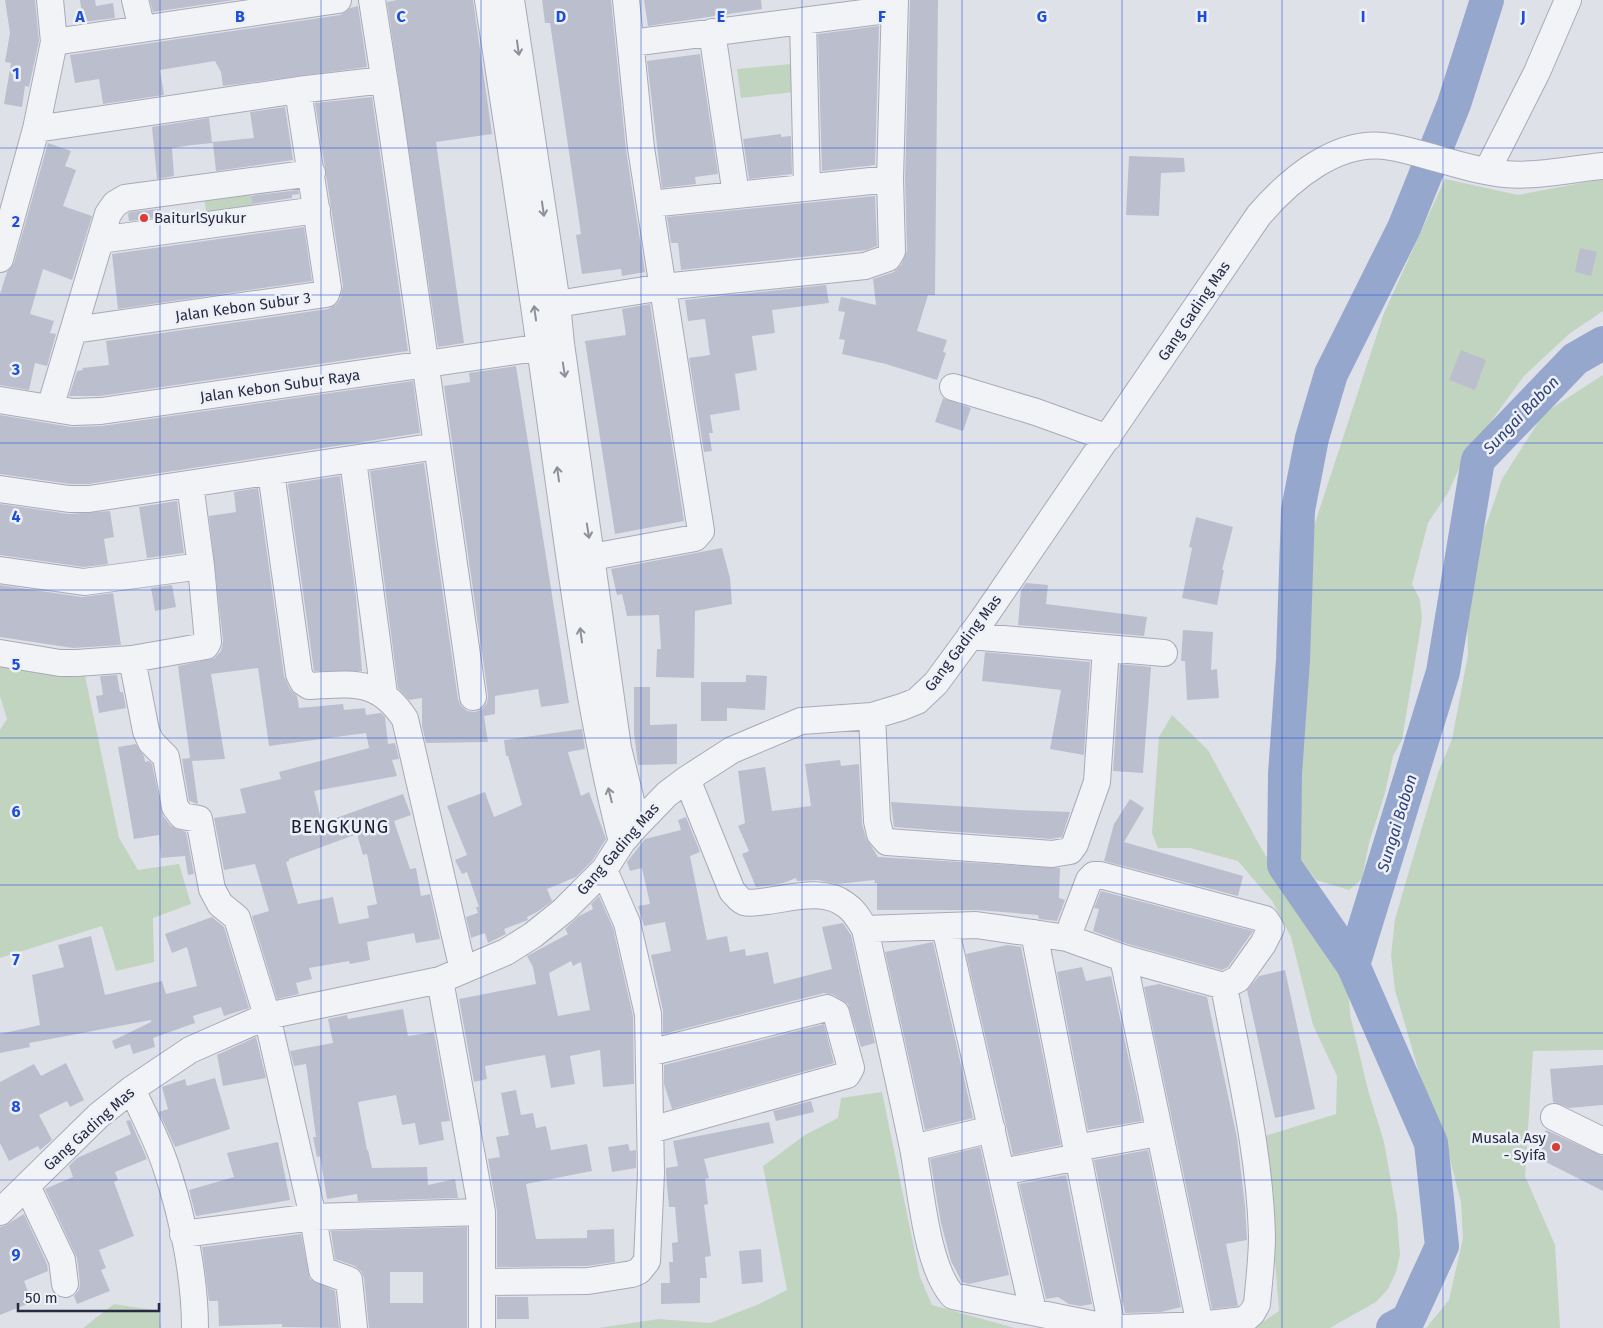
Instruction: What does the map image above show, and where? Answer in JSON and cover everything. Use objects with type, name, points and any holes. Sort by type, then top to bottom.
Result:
[{"type":"street","points":[[0,259],[36,129],[54,42],[50,0]]},
{"type":"street","points":[[135,0],[142,29]]},
{"type":"street","points":[[54,42],[338,0]]},
{"type":"street","points":[[372,0],[473,697]]},
{"type":"street","points":[[488,0],[550,346],[592,557],[629,833]]},
{"type":"street","points":[[511,0],[557,304],[550,346],[584,660],[605,775],[629,833]]},
{"type":"street","points":[[592,557],[695,538],[701,531],[641,148],[626,0]]},
{"type":"street","points":[[1487,171],[1537,72],[1568,0]]},
{"type":"street","points":[[557,304],[663,287],[865,266],[885,261],[892,251],[890,179],[894,5],[803,21],[631,43]]},
{"type":"street","points":[[803,21],[807,188]]},
{"type":"street","points":[[712,32],[736,195]]},
{"type":"street","points":[[36,129],[298,90],[384,80]]},
{"type":"street","name":"Jalan Kebon Subur 3","points":[[74,330],[326,294],[328,288],[298,90]]},
{"type":"street","name":"Gang Gading Mas","points":[[0,1212],[98,1116],[132,1089],[190,1050],[267,1016],[451,975],[506,952],[533,935],[564,910],[604,870],[629,833],[668,794],[687,779],[732,750],[801,721],[872,716],[902,708],[917,701],[936,683],[970,636],[1108,438],[1259,215],[1279,192],[1310,169],[1342,152],[1368,146],[1391,147],[1461,167],[1530,175],[1603,166]]},
{"type":"street","points":[[50,408],[108,214],[116,204],[125,198],[312,173]]},
{"type":"street","points":[[650,204],[890,179]]},
{"type":"street","points":[[100,240],[317,210]]},
{"type":"street","name":"Jalan Kebon Subur Raya","points":[[0,400],[73,412],[101,411],[550,346]]},
{"type":"street","points":[[953,386],[1036,412],[1108,438]]},
{"type":"street","points":[[0,488],[60,498],[89,498],[437,446]]},
{"type":"street","points":[[353,460],[384,694]]},
{"type":"street","points":[[271,472],[298,674],[303,682],[309,686],[360,684],[384,694],[405,719],[451,975],[482,1212],[484,1282],[482,1328]]},
{"type":"street","points":[[0,653],[60,663],[132,659],[202,648],[207,644],[201,566],[190,484]]},
{"type":"street","points":[[0,570],[84,582],[201,566]]},
{"type":"street","points":[[970,636],[1164,653]]},
{"type":"street","points":[[872,716],[877,821],[880,834],[887,842],[1052,854],[1066,853],[1075,844],[1097,782],[1106,648]]},
{"type":"street","points":[[132,659],[146,730],[151,742],[166,757],[175,807],[182,816],[196,816],[201,822],[212,889],[220,904],[237,918],[267,1016],[314,1217],[322,1270],[350,1280],[354,1328]]},
{"type":"street","points":[[687,779],[732,892],[737,897],[744,902],[754,903],[816,895],[834,898],[854,912],[865,929],[913,1148],[934,1263],[946,1288],[953,1296],[1112,1328],[1034,933]]},
{"type":"street","points":[[484,1282],[588,1281],[632,1274],[644,1267],[649,1254],[651,1130],[648,1014],[627,923],[604,870]]},
{"type":"street","points":[[865,929],[976,925],[1066,938],[1123,958],[1224,986],[1238,978],[1271,932],[1271,925],[1265,919],[1096,875],[1089,880],[1066,938]]},
{"type":"street","points":[[944,927],[1033,1311]]},
{"type":"street","points":[[1123,958],[1200,1325]]},
{"type":"street","points":[[1122,1328],[1200,1325],[1244,1320],[1252,1314],[1257,1304],[1261,1247],[1261,1212],[1253,1146],[1224,986]]},
{"type":"street","points":[[649,1053],[827,1008],[836,1013],[851,1068],[847,1075],[651,1130]]},
{"type":"street","points":[[132,1089],[167,1170],[183,1234],[195,1310],[195,1328]]},
{"type":"street","points":[[1554,1117],[1603,1141]]},
{"type":"street","points":[[913,1148],[992,1129]]},
{"type":"street","points":[[1002,1172],[1158,1132]]},
{"type":"street","points":[[26,1186],[62,1260],[65,1284]]},
{"type":"street","points":[[183,1234],[314,1217],[482,1212]]},
{"type":"green space","points":[[791,64],[794,92],[741,98],[737,69]]},
{"type":"green space","points":[[1445,179],[1518,195],[1603,179],[1603,311],[1569,334],[1524,376],[1463,460],[1448,493],[1428,523],[1412,584],[1420,600],[1422,619],[1402,740],[1393,756],[1385,793],[1369,843],[1362,879],[1349,890],[1316,880],[1297,854],[1293,810],[1305,729],[1311,535],[1384,313]]},
{"type":"green space","points":[[250,188],[253,211],[207,219],[204,196]]},
{"type":"green space","points":[[1603,375],[1603,1050],[1533,1051],[1525,1176],[1555,1245],[1560,1328],[1426,1328],[1449,1300],[1463,1238],[1461,1202],[1447,1148],[1425,1093],[1395,990],[1391,955],[1395,919],[1438,773],[1452,739],[1468,655],[1466,582],[1502,479],[1544,413]]},
{"type":"green space","points":[[0,660],[84,671],[119,838],[138,870],[179,864],[191,904],[153,918],[154,962],[116,971],[102,926],[0,958],[0,730],[7,719],[0,696]]},
{"type":"green space","points":[[1172,715],[1208,750],[1261,848],[1347,983],[1351,1019],[1368,1090],[1384,1142],[1397,1215],[1400,1255],[1396,1272],[1388,1289],[1376,1302],[1330,1328],[1254,1328],[1279,1311],[1265,1136],[1336,1114],[1337,1076],[1313,1025],[1291,937],[1272,901],[1238,861],[1190,848],[1158,848],[1152,833],[1159,737]]},
{"type":"green space","points":[[882,1092],[920,1277],[932,1305],[1015,1328],[598,1328],[659,1319],[710,1323],[757,1305],[787,1290],[763,1166],[805,1135],[838,1118],[841,1098]]},
{"type":"green space","points":[[114,1304],[159,1311],[161,1328],[83,1328]]},
{"type":"building","points":[[5,0],[35,0],[39,41],[29,87],[25,86],[22,107],[4,104],[11,63],[5,62],[10,33]]},
{"type":"building","points":[[80,0],[95,0],[96,6],[113,3],[115,18],[83,22]]},
{"type":"building","points":[[150,0],[235,0],[153,12]]},
{"type":"building","points":[[397,0],[473,0],[492,134],[436,142],[464,343],[438,347],[387,2]]},
{"type":"building","points":[[542,0],[611,0],[626,150],[645,272],[622,276],[621,269],[582,274],[576,235],[581,234],[550,23],[545,23]]},
{"type":"building","points":[[644,0],[761,0],[762,9],[648,26]]},
{"type":"building","points":[[910,0],[938,0],[935,295],[928,295],[917,331],[947,340],[943,352],[946,353],[937,380],[886,364],[842,354],[845,340],[839,339],[845,312],[838,311],[841,297],[876,305],[873,279],[894,272],[901,265],[907,251],[905,179]]},
{"type":"building","points":[[358,6],[367,67],[223,86],[221,72],[215,61],[160,70],[164,95],[103,104],[99,79],[75,83],[70,55],[340,15],[350,8]]},
{"type":"building","points":[[879,26],[875,165],[822,171],[818,34]]},
{"type":"building","points":[[700,54],[718,174],[695,177],[696,184],[662,188],[647,61]]},
{"type":"building","points":[[372,97],[408,351],[100,396],[69,396],[77,371],[83,370],[82,368],[109,365],[106,341],[328,309],[336,305],[340,299],[343,286],[315,103]]},
{"type":"building","points":[[285,107],[293,160],[216,171],[213,143],[192,145],[172,148],[174,176],[157,179],[152,127],[209,118],[212,142],[254,138],[250,112]]},
{"type":"building","points":[[781,134],[781,137],[791,136],[792,174],[749,179],[743,139]]},
{"type":"building","points":[[48,143],[71,151],[65,166],[76,170],[63,206],[92,216],[72,280],[43,269],[30,314],[54,321],[50,333],[56,334],[47,366],[35,363],[29,390],[0,385],[0,294],[7,272],[14,263]]},
{"type":"building","points":[[1129,156],[1184,158],[1185,172],[1161,173],[1159,216],[1126,215]]},
{"type":"building","points":[[298,190],[299,194],[292,195],[292,198],[252,204],[251,196]]},
{"type":"building","points":[[875,196],[877,246],[867,250],[681,270],[678,243],[671,243],[667,217]]},
{"type":"building","points":[[159,209],[160,217],[129,221],[128,214],[130,212]]},
{"type":"building","points":[[304,227],[312,281],[118,309],[112,254]]},
{"type":"building","points":[[1580,248],[1597,252],[1591,276],[1575,272]]},
{"type":"building","points":[[826,285],[829,303],[772,310],[775,333],[752,336],[757,370],[735,374],[740,410],[710,415],[713,433],[709,433],[712,451],[704,452],[689,358],[710,355],[705,319],[688,321],[685,300]]},
{"type":"building","points":[[650,304],[684,521],[615,534],[585,341],[626,335],[622,309]]},
{"type":"building","points":[[1461,350],[1486,360],[1475,390],[1449,380]]},
{"type":"building","points":[[516,366],[569,703],[541,707],[538,689],[495,696],[495,714],[484,716],[488,742],[426,743],[422,726],[422,698],[409,700],[398,688],[370,471],[424,463],[458,699],[461,706],[467,711],[475,712],[482,709],[487,703],[488,695],[444,386],[470,382],[469,373]]},
{"type":"building","points":[[413,381],[420,433],[88,484],[70,484],[0,474],[0,415],[71,427],[102,426]]},
{"type":"building","points":[[943,398],[971,408],[963,431],[935,422]]},
{"type":"building","points":[[340,476],[356,597],[362,671],[314,671],[288,484]]},
{"type":"building","points":[[258,488],[284,676],[290,689],[297,696],[299,708],[343,704],[344,710],[365,708],[366,715],[381,713],[385,717],[388,744],[395,743],[399,759],[392,760],[397,776],[314,791],[322,823],[403,794],[411,815],[394,821],[410,869],[416,868],[421,896],[430,894],[440,939],[416,943],[414,933],[367,942],[370,960],[350,964],[349,961],[309,968],[312,979],[296,983],[299,994],[277,999],[252,916],[269,911],[255,864],[224,870],[214,818],[246,813],[240,789],[281,779],[279,772],[369,748],[366,733],[269,746],[258,668],[211,674],[225,759],[192,761],[198,804],[189,801],[182,759],[190,758],[178,666],[215,658],[221,651],[223,641],[209,516],[236,512],[234,492]],"holes":[[[357,834],[363,855],[367,854],[377,904],[367,906],[369,918],[339,924],[333,897],[298,904],[286,862],[289,859]]]},
{"type":"building","points":[[177,501],[184,553],[147,558],[139,507]]},
{"type":"building","points":[[0,504],[69,514],[110,511],[114,537],[104,539],[108,564],[84,567],[0,555]]},
{"type":"building","points":[[1196,517],[1233,527],[1222,570],[1224,570],[1217,605],[1182,598],[1192,548],[1189,547]]},
{"type":"building","points":[[722,548],[730,578],[732,604],[695,611],[694,678],[656,677],[657,649],[661,649],[659,615],[627,616],[622,594],[617,595],[611,569]]},
{"type":"building","points":[[1026,583],[1048,585],[1046,604],[1147,617],[1144,636],[1018,625],[1021,590]]},
{"type":"building","points":[[0,585],[82,597],[113,593],[121,645],[73,648],[0,637]]},
{"type":"building","points":[[172,585],[176,607],[155,611],[151,588]]},
{"type":"building","points":[[1183,630],[1213,632],[1211,670],[1217,669],[1219,698],[1187,700],[1185,661],[1181,661]]},
{"type":"building","points":[[985,652],[1090,662],[1084,755],[1050,749],[1061,690],[982,681]]},
{"type":"building","points":[[1120,664],[1151,667],[1143,773],[1113,771]]},
{"type":"building","points":[[117,675],[120,692],[123,692],[126,708],[99,713],[96,696],[103,695],[100,676]]},
{"type":"building","points":[[746,675],[767,676],[765,710],[727,708],[727,721],[701,721],[701,682],[746,682]]},
{"type":"building","points":[[634,687],[650,687],[650,725],[677,724],[677,764],[638,765],[634,733]]},
{"type":"building","points":[[582,729],[585,749],[568,752],[581,796],[589,792],[606,839],[592,861],[576,877],[547,889],[552,901],[527,917],[528,920],[504,929],[506,934],[488,943],[485,933],[471,938],[466,917],[478,913],[476,907],[479,907],[467,872],[462,874],[455,860],[467,855],[447,806],[485,792],[494,817],[522,805],[508,756],[506,756],[504,740]]},
{"type":"building","points":[[136,744],[144,756],[145,762],[149,761],[152,764],[163,816],[171,826],[186,832],[194,874],[188,875],[185,856],[161,858],[159,835],[134,839],[118,747]]},
{"type":"building","points":[[840,760],[841,766],[859,764],[862,824],[866,838],[878,857],[1060,868],[1059,898],[1065,900],[1057,921],[1039,919],[1038,915],[978,910],[877,910],[877,883],[874,883],[875,880],[837,884],[818,880],[797,881],[796,878],[784,883],[756,887],[742,854],[749,851],[738,826],[745,823],[738,771],[765,767],[772,811],[811,806],[805,764]]},
{"type":"building","points":[[1130,799],[1144,808],[1124,842],[1243,876],[1238,896],[1104,861],[1114,824]]},
{"type":"building","points":[[891,802],[1070,812],[1062,837],[1051,839],[894,827]]},
{"type":"building","points":[[686,817],[700,852],[690,856],[707,940],[727,936],[730,952],[745,949],[746,956],[768,952],[774,984],[832,969],[822,927],[843,923],[851,935],[875,1043],[861,1047],[848,1004],[834,995],[824,993],[663,1034],[663,1011],[651,955],[671,951],[665,922],[644,926],[638,906],[650,904],[642,868],[630,871],[627,862],[645,839],[681,830],[678,820]]},
{"type":"building","points":[[1101,891],[1253,931],[1228,967],[1222,970],[1128,944],[1093,931],[1099,909],[1094,908]]},
{"type":"building","points":[[599,896],[613,928],[633,1016],[634,1084],[603,1087],[600,1050],[570,1056],[575,1084],[551,1088],[545,1055],[485,1066],[487,1079],[474,1082],[459,999],[536,984],[533,967],[527,956],[568,934],[565,929],[579,916],[593,909],[591,904]],"holes":[[[571,961],[573,966],[581,962],[590,1010],[558,1016],[549,973]]]},
{"type":"building","points":[[212,917],[224,927],[249,1008],[224,1016],[221,1007],[193,1016],[195,1023],[153,1038],[155,1047],[133,1054],[130,1044],[115,1049],[112,1041],[151,1022],[151,1020],[29,1043],[30,1047],[0,1053],[0,1034],[40,1025],[32,975],[64,967],[58,945],[91,936],[105,995],[162,981],[166,994],[197,986],[187,947],[172,953],[165,934]]},
{"type":"building","points":[[933,942],[973,1118],[925,1130],[885,952]]},
{"type":"building","points":[[1007,945],[1021,947],[1061,1145],[1013,1155],[966,954]]},
{"type":"building","points":[[1082,967],[1086,981],[1111,976],[1142,1121],[1088,1130],[1057,972]]},
{"type":"building","points":[[1285,970],[1315,1109],[1275,1118],[1247,990],[1259,976]]},
{"type":"building","points":[[1159,984],[1207,997],[1237,1138],[1245,1206],[1247,1240],[1226,1244],[1238,1306],[1212,1309],[1144,987]]},
{"type":"building","points":[[403,1009],[408,1036],[434,1032],[450,1121],[441,1122],[444,1140],[419,1145],[415,1123],[402,1125],[396,1095],[358,1102],[372,1168],[427,1167],[428,1185],[455,1179],[458,1198],[358,1201],[357,1194],[327,1199],[320,1156],[317,1157],[313,1137],[316,1137],[306,1064],[294,1066],[290,1051],[333,1043],[328,1019],[347,1015],[348,1019]]},
{"type":"building","points":[[824,1024],[834,1063],[672,1109],[664,1084],[664,1065]]},
{"type":"building","points":[[256,1037],[266,1078],[223,1086],[217,1055]]},
{"type":"building","points":[[66,1063],[84,1100],[70,1107],[67,1101],[39,1115],[52,1140],[40,1150],[38,1146],[9,1161],[0,1143],[0,1082],[34,1064],[41,1076]]},
{"type":"building","points":[[1603,1065],[1603,1105],[1569,1108],[1553,1102],[1550,1069]]},
{"type":"building","points":[[215,1078],[230,1129],[175,1147],[159,1112],[168,1109],[162,1087],[185,1079],[187,1086]]},
{"type":"building","points":[[516,1090],[521,1115],[533,1113],[536,1128],[546,1126],[551,1150],[587,1144],[592,1171],[526,1184],[536,1239],[587,1238],[587,1230],[614,1229],[615,1262],[587,1266],[497,1267],[497,1211],[488,1159],[500,1157],[496,1137],[509,1135],[501,1093]]},
{"type":"building","points":[[811,1101],[814,1112],[776,1121],[773,1111]]},
{"type":"building","points":[[130,1120],[147,1159],[115,1172],[118,1180],[114,1182],[134,1236],[99,1250],[106,1268],[101,1270],[110,1291],[77,1304],[74,1296],[79,1290],[80,1283],[77,1258],[45,1189],[73,1177],[69,1166],[77,1158],[131,1134],[126,1121]]},
{"type":"building","points":[[769,1122],[774,1143],[704,1159],[709,1178],[705,1179],[708,1204],[704,1205],[711,1256],[705,1257],[707,1278],[700,1278],[700,1303],[661,1304],[661,1283],[670,1283],[669,1262],[673,1262],[672,1243],[678,1242],[675,1207],[669,1207],[666,1174],[666,1168],[678,1166],[673,1141]]},
{"type":"building","points":[[1546,1130],[1603,1156],[1603,1191],[1534,1156]]},
{"type":"building","points":[[278,1142],[290,1200],[196,1216],[189,1190],[234,1177],[227,1153]]},
{"type":"building","points":[[628,1144],[630,1151],[636,1150],[636,1168],[612,1172],[608,1147]]},
{"type":"building","points":[[980,1147],[1009,1275],[969,1284],[962,1282],[951,1261],[941,1223],[930,1159]]},
{"type":"building","points":[[1148,1150],[1181,1307],[1161,1312],[1125,1313],[1094,1160]]},
{"type":"building","points":[[1066,1175],[1092,1304],[1080,1306],[1069,1304],[1058,1297],[1046,1299],[1019,1184]]},
{"type":"building","points":[[24,1214],[47,1264],[48,1271],[24,1281],[32,1302],[0,1315],[0,1227]]},
{"type":"building","points":[[467,1227],[467,1328],[369,1328],[364,1278],[361,1271],[355,1266],[335,1259],[331,1231]],"holes":[[[390,1272],[423,1272],[423,1303],[390,1303]]]},
{"type":"building","points":[[301,1234],[310,1279],[335,1291],[339,1328],[282,1327],[282,1324],[219,1326],[218,1301],[209,1301],[202,1247]]},
{"type":"building","points":[[761,1249],[763,1282],[742,1284],[739,1251]]},
{"type":"building","points":[[497,1297],[528,1297],[529,1319],[497,1319]]},
{"type":"waterway","points":[[1353,965],[1284,865],[1285,774],[1293,660],[1298,510],[1312,438],[1331,374],[1404,228],[1454,104],[1487,0]]},
{"type":"waterway","name":"Sungai Babon","points":[[1393,1328],[1408,1320],[1442,1246],[1431,1143],[1353,965],[1443,672],[1478,460],[1575,359],[1603,343]]},
{"type":"place","name":"BaiturlSyukur","points":[[144,218]]},
{"type":"place","name":"Musala Asy - Syifa","points":[[1556,1147]]},
{"type":"district","name":"BENGKUNG","points":[[340,827]]}]
